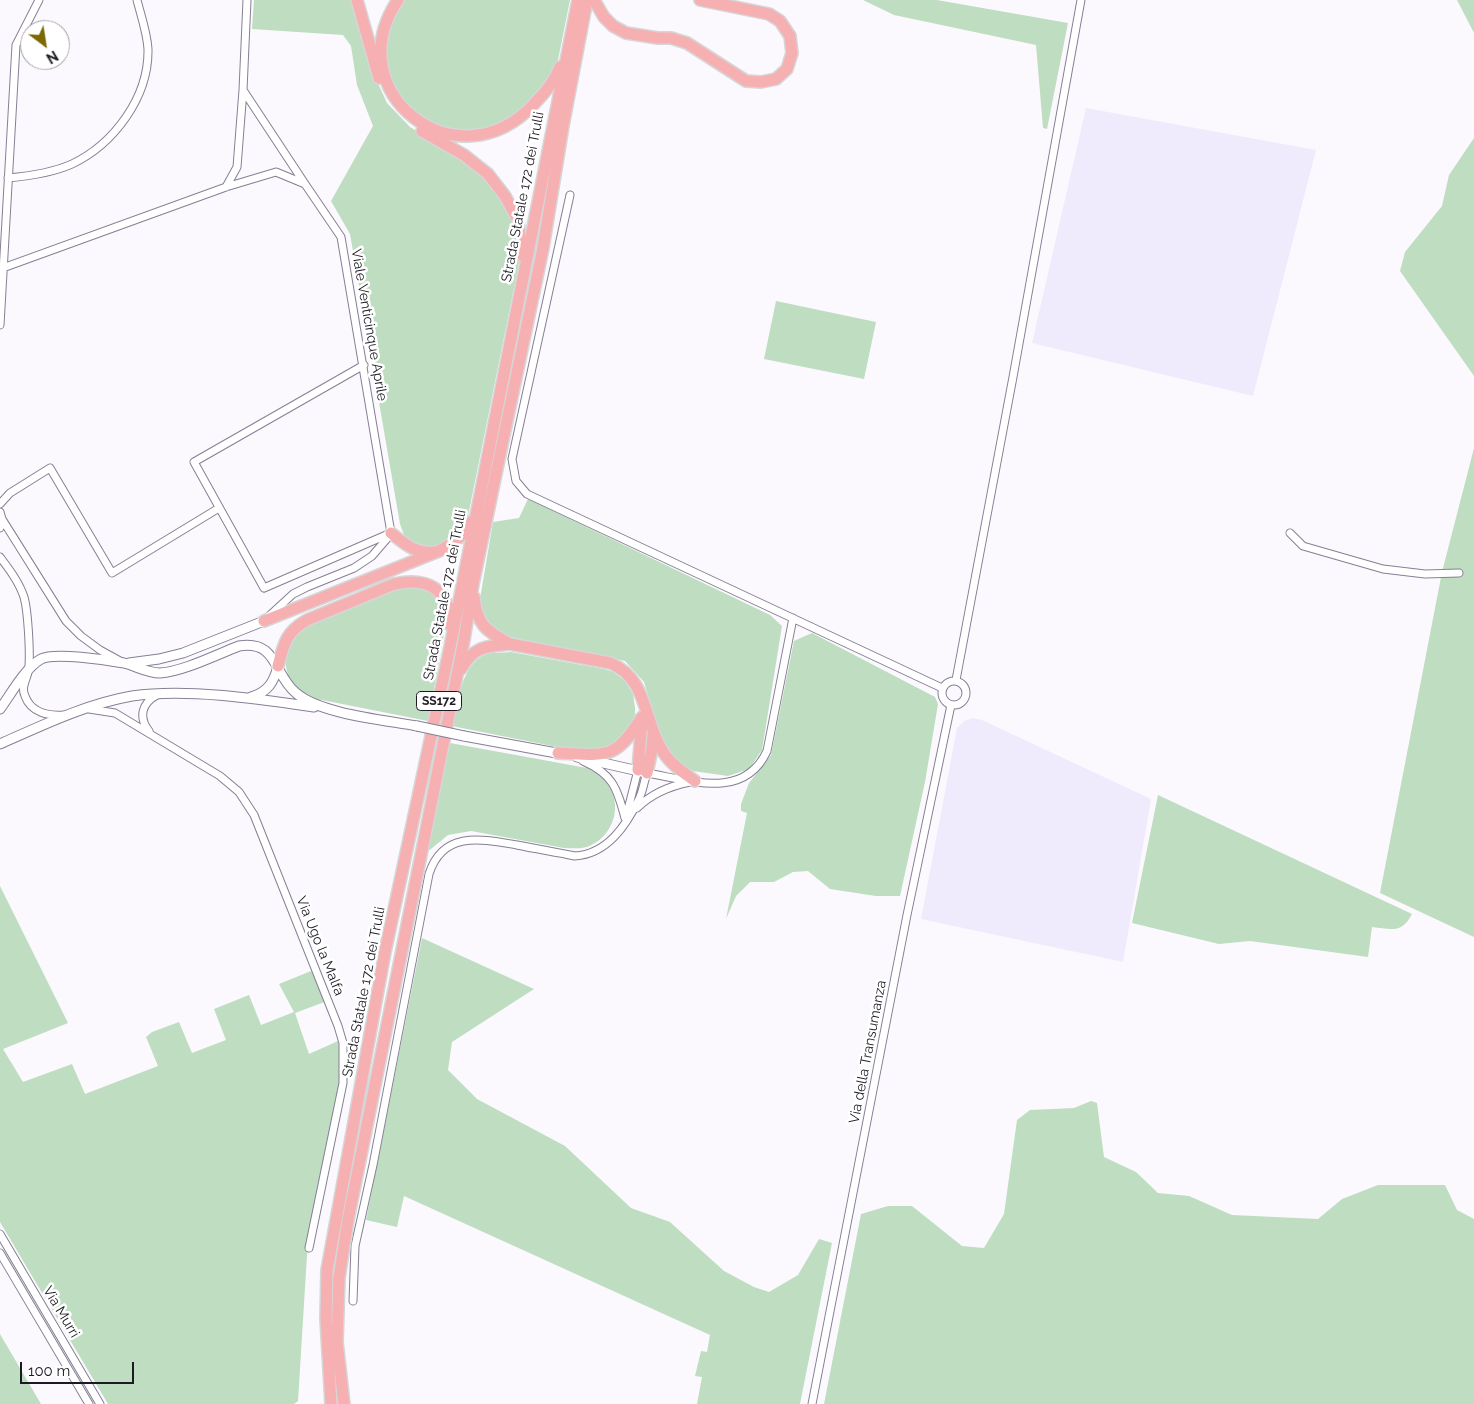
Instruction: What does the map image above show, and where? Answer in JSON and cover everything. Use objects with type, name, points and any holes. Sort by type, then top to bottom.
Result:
[{"type":"highway","points":[[357,0],[380,81],[392,105],[413,126],[464,155],[488,174],[505,196],[518,220],[523,272]]},
{"type":"highway","points":[[398,0],[386,22],[381,44],[381,54],[387,83],[398,102],[416,120],[437,131],[452,135],[479,136],[504,128],[517,120],[535,104],[553,81],[570,42]]},
{"type":"highway","name":"Strada Statale 172 dei Trulli","points":[[331,1404],[326,1319],[327,1270],[386,952],[450,647],[578,0]]},
{"type":"highway","name":"Strada Statale 172 dei Trulli","points":[[344,1404],[337,1342],[339,1278],[345,1239],[455,685],[473,584],[543,248],[563,126],[587,0]]},
{"type":"highway","points":[[594,0],[604,17],[613,26],[626,33],[671,38],[687,42],[746,81],[761,82],[776,78],[787,69],[792,53],[790,36],[780,22],[769,14],[700,0]]},
{"type":"highway","points":[[264,621],[439,551],[457,541],[464,534],[477,508]]},
{"type":"highway","points":[[391,533],[416,550],[424,553],[439,551]]},
{"type":"highway","points":[[278,666],[284,642],[296,626],[394,584],[406,581],[427,583],[434,587],[445,599],[450,613],[450,647]]},
{"type":"highway","points":[[473,584],[475,608],[483,626],[491,634],[510,644],[610,664],[625,671],[636,683],[652,731],[665,756],[694,781]]},
{"type":"highway","points":[[455,685],[461,670],[471,655],[486,647],[510,644]]},
{"type":"highway","points":[[642,772],[643,702]]},
{"type":"highway","points":[[558,753],[601,755],[608,753],[629,738],[642,717]]},
{"type":"highway","points":[[642,772],[652,749],[652,731]]},
{"type":"street","points":[[0,326],[16,45],[39,0]]},
{"type":"street","points":[[8,178],[36,175],[71,164],[101,145],[124,120],[142,88],[147,66],[148,48],[137,0]]},
{"type":"street","points":[[226,187],[236,167],[243,90],[247,0]]},
{"type":"street","points":[[956,680],[1011,389],[1080,0]]},
{"type":"street","name":"Viale Venticinque Aprile","points":[[243,90],[342,237],[391,533]]},
{"type":"street","points":[[2,269],[226,187],[276,172],[305,184]]},
{"type":"street","points":[[570,194],[512,459],[516,481],[527,494],[942,688]]},
{"type":"street","points":[[364,364],[194,462],[264,588],[391,533]]},
{"type":"street","points":[[0,504],[10,492],[50,468],[112,573],[220,508]]},
{"type":"street","points":[[0,528],[1,516]]},
{"type":"street","points":[[1,516],[66,621],[81,636],[100,650],[150,673],[162,673],[177,670],[239,646],[256,645],[264,649],[278,666],[295,693],[306,700],[329,709]]},
{"type":"street","points":[[0,709],[30,669],[42,658],[53,655],[125,663],[159,659],[183,653],[264,621],[293,594],[307,586],[354,568],[372,556],[391,533]]},
{"type":"street","points":[[1290,533],[1303,546],[1382,569],[1426,574],[1459,573]]},
{"type":"street","points":[[0,557],[20,587],[26,604],[30,669],[23,689],[28,702],[38,711],[46,714],[65,715]]},
{"type":"street","points":[[0,744],[65,715],[131,696],[158,694],[240,698],[329,709],[694,781],[734,782],[756,770],[763,761],[770,740],[793,618]]},
{"type":"street","points":[[240,698],[264,692],[272,683],[278,666]]},
{"type":"street","points":[[956,680],[964,685],[966,695],[960,703],[951,705],[942,698],[942,688],[948,682],[956,680]]},
{"type":"street","points":[[153,735],[145,726],[142,713],[148,700],[158,694]]},
{"type":"street","name":"Via della Transumanza","points":[[812,1404],[907,915],[951,705]]},
{"type":"street","name":"Via Ugo la Malfa","points":[[85,709],[115,713],[220,776],[248,802],[254,815],[338,1026],[343,1043],[342,1082],[309,1248]]},
{"type":"street","points":[[572,756],[595,767],[608,776],[617,790],[626,820]]},
{"type":"street","points":[[353,1301],[356,1246],[374,1165],[432,864],[445,849],[458,842],[470,839],[486,840],[575,856],[594,853],[605,846],[617,834],[640,798],[642,772]]},
{"type":"street","points":[[626,820],[652,796],[676,785],[694,781]]},
{"type":"street","name":"Via Murri","points":[[0,1234],[100,1404]]},
{"type":"street","name":"Via Murri","points":[[0,1252],[89,1404]]},
{"type":"shaded area","points":[[1086,108],[1316,150],[1253,396],[1032,343]]},
{"type":"shaded area","points":[[973,718],[982,720],[1151,799],[1123,962],[921,919],[957,728],[964,721]]},
{"type":"green space","points":[[254,0],[353,0],[376,79],[387,103],[410,127],[485,174],[518,227],[520,258],[467,521],[457,535],[442,544],[425,548],[417,546],[407,539],[400,524],[350,234],[331,201],[373,126],[357,85],[351,46],[343,35],[252,29]]},
{"type":"green space","points":[[403,0],[570,0],[558,60],[548,82],[510,120],[466,133],[441,128],[418,116],[399,97],[388,74],[385,46],[390,20]]},
{"type":"green space","points":[[863,0],[937,0],[1068,23],[1047,129],[1043,128],[1036,45],[894,15]]},
{"type":"green space","points":[[1457,0],[1474,0],[1474,33]]},
{"type":"green space","points":[[1474,138],[1474,376],[1400,271],[1405,252],[1442,206],[1449,175]]},
{"type":"green space","points":[[776,301],[876,322],[864,379],[764,359]]},
{"type":"green space","points":[[1474,448],[1474,937],[1380,893],[1442,572]]},
{"type":"green space","points":[[528,499],[770,615],[782,626],[762,750],[749,769],[728,776],[693,771],[672,758],[658,729],[644,682],[625,661],[510,637],[497,631],[488,623],[482,613],[480,599],[493,522],[519,518]]},
{"type":"green space","points":[[420,585],[441,599],[446,624],[428,721],[317,699],[299,690],[288,676],[284,657],[289,640],[303,627],[397,586]]},
{"type":"green space","points":[[812,633],[935,697],[938,704],[925,782],[900,896],[876,896],[830,889],[808,871],[793,872],[774,882],[750,882],[736,896],[726,919],[747,813],[741,811],[741,804],[749,783],[771,755],[794,641]]},
{"type":"green space","points":[[511,652],[613,672],[625,681],[633,694],[635,715],[633,722],[614,747],[582,752],[452,726],[462,685],[471,666],[487,654]]},
{"type":"green space","points":[[450,743],[587,768],[602,777],[611,791],[615,810],[610,828],[596,842],[582,848],[564,848],[471,831],[448,835],[426,853]]},
{"type":"green space","points":[[1158,795],[1412,914],[1404,925],[1395,929],[1372,927],[1368,957],[1250,941],[1219,944],[1132,923]]},
{"type":"green space","points":[[0,886],[68,1023],[3,1049],[23,1082],[72,1064],[85,1094],[158,1066],[146,1037],[152,1032],[179,1022],[192,1053],[226,1040],[214,1009],[249,995],[261,1025],[294,1012],[279,984],[311,971],[317,979],[327,1001],[295,1013],[309,1054],[338,1041],[342,1066],[307,1255],[298,1401],[294,1404],[108,1404],[0,1222]]},
{"type":"green space","points":[[422,938],[534,989],[452,1042],[448,1070],[477,1099],[565,1146],[631,1208],[670,1222],[724,1271],[754,1287],[769,1292],[798,1275],[819,1239],[832,1243],[800,1404],[697,1404],[702,1377],[695,1376],[701,1351],[707,1352],[710,1335],[404,1196],[397,1227],[366,1220]]},
{"type":"green space","points":[[1091,1101],[1097,1103],[1104,1157],[1136,1172],[1158,1193],[1189,1196],[1232,1215],[1318,1219],[1342,1199],[1378,1185],[1445,1185],[1457,1210],[1474,1219],[1474,1404],[824,1404],[861,1214],[888,1206],[912,1206],[962,1246],[984,1248],[1004,1214],[1017,1120],[1030,1110],[1074,1108]]},
{"type":"green space","points":[[0,1334],[41,1404],[0,1404]]}]
